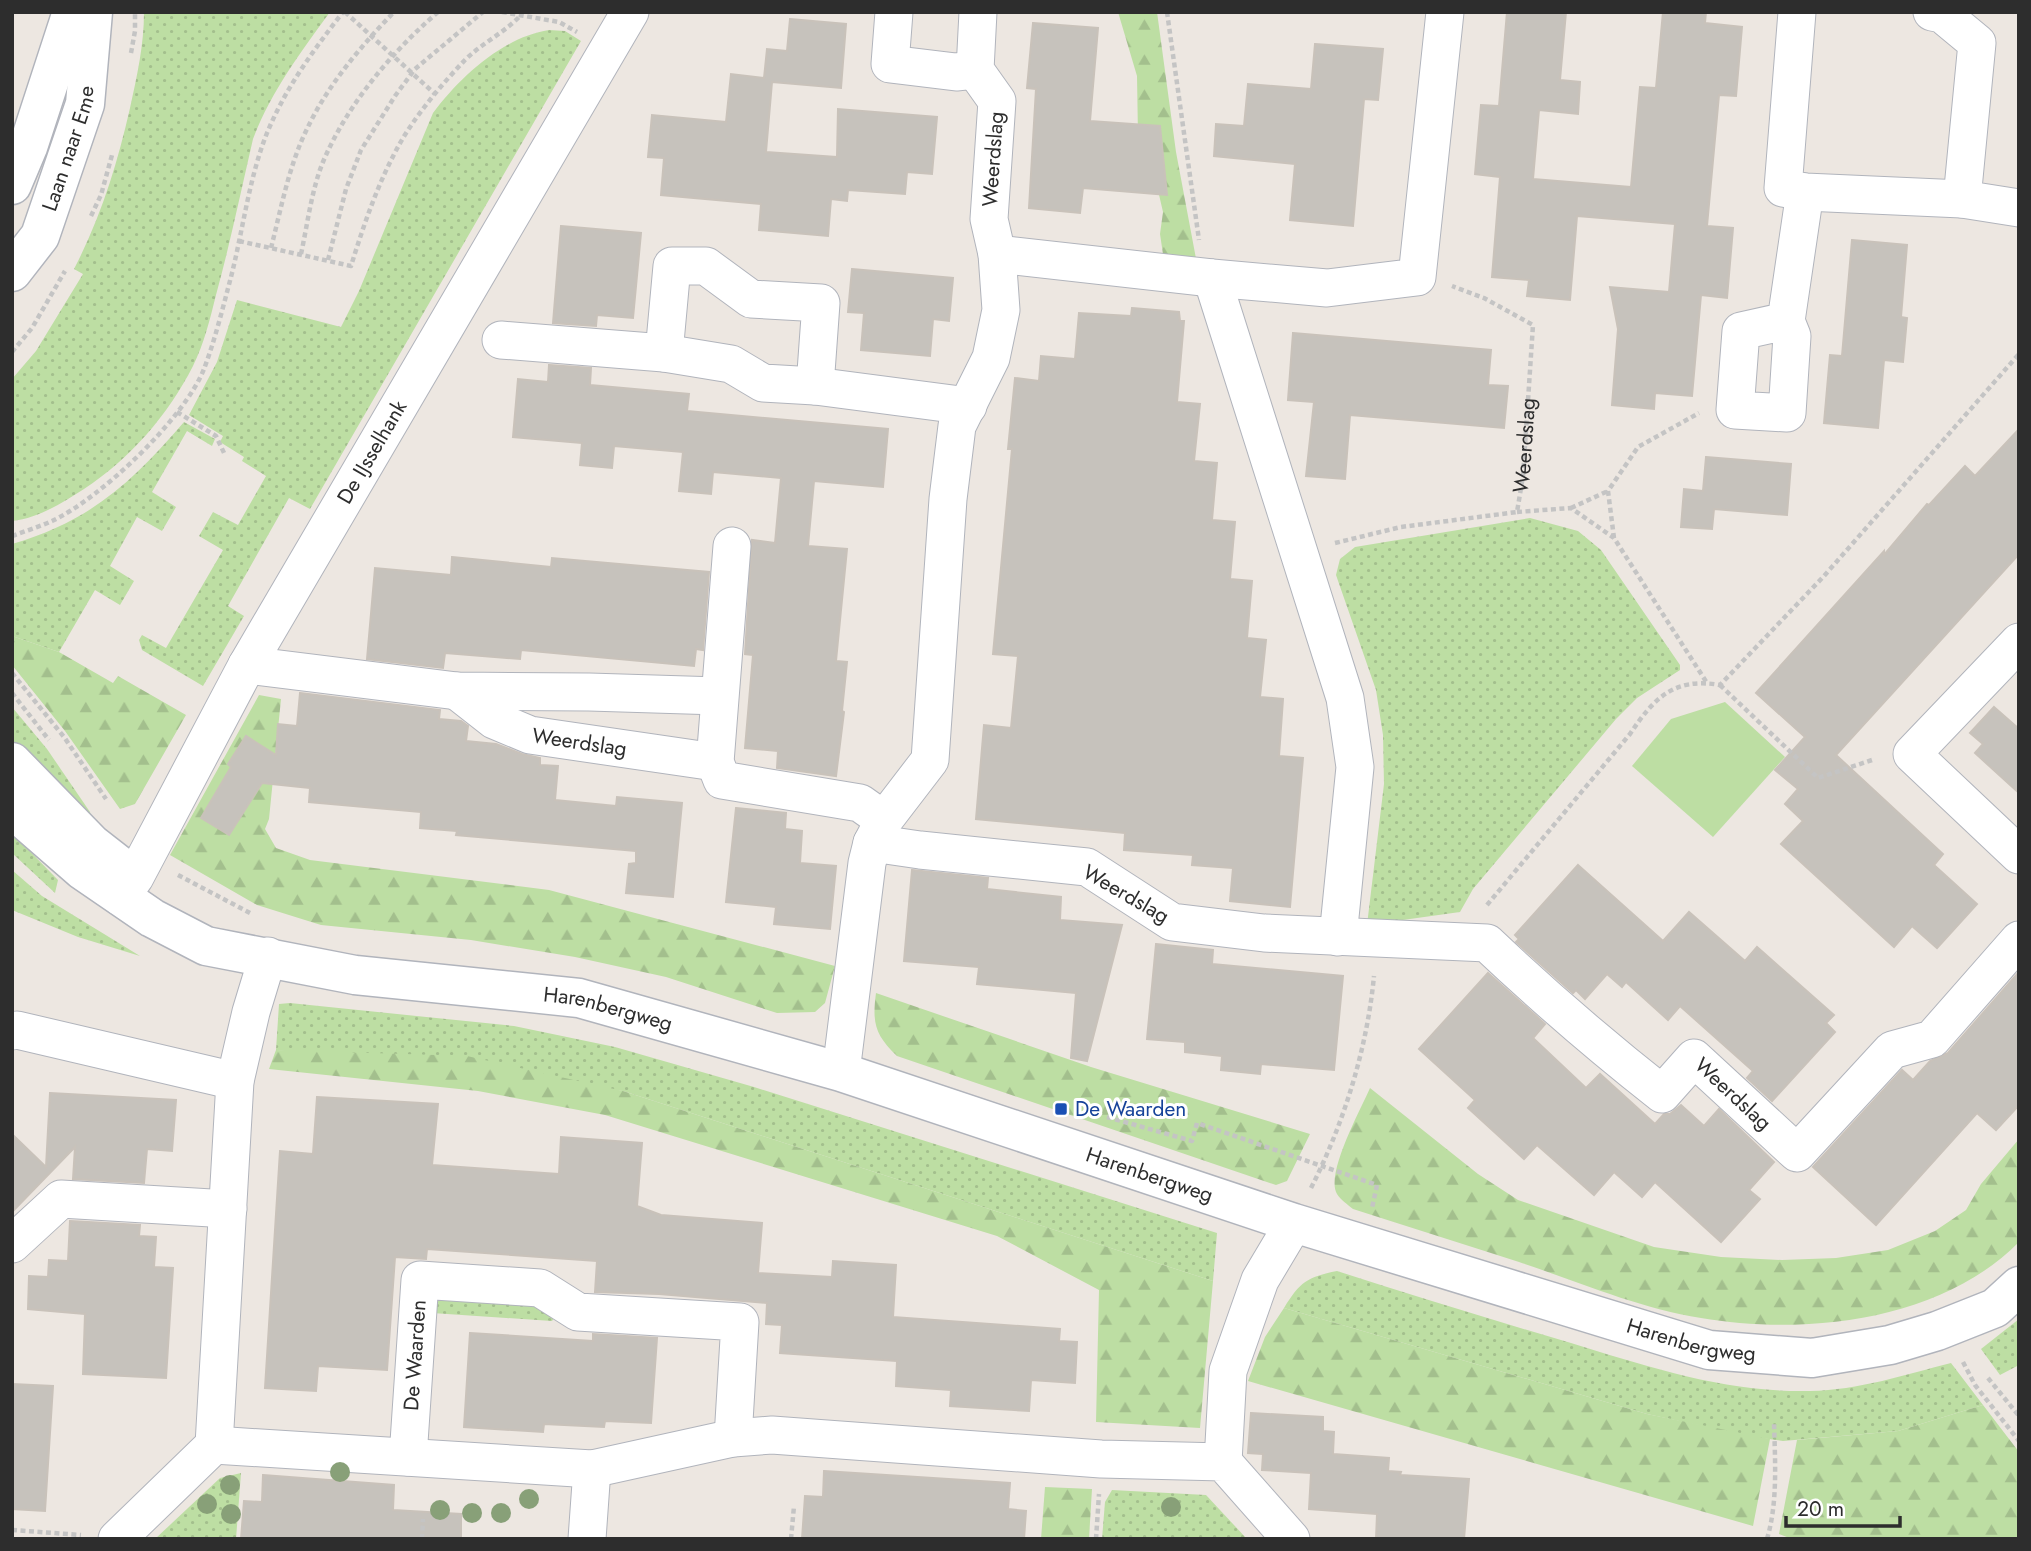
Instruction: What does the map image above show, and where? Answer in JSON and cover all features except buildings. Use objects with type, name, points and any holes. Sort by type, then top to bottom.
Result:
[{"type":"street","name":"Laan naar Eme","points":[[12,185],[28,147],[72,12]]},
{"type":"street","name":"Laan naar Eme","points":[[12,272],[40,236],[85,104],[93,12]]},
{"type":"street","name":"De IJsselhank","points":[[128,887],[247,665],[630,12]]},
{"type":"street","points":[[894,12],[890,64],[956,72],[975,70],[978,12]]},
{"type":"street","points":[[997,254],[1327,288],[1417,278],[1445,12]]},
{"type":"street","points":[[1797,12],[1783,188],[1805,192],[1962,199],[2019,208]]},
{"type":"street","points":[[1932,12],[1942,14],[1977,43],[1962,199]]},
{"type":"street","name":"Weerdslag","points":[[841,1072],[867,863],[878,832],[930,760],[948,499],[957,426],[991,358],[1001,310],[997,254],[989,219],[997,101],[975,70]]},
{"type":"street","points":[[1786,321],[1741,331],[1735,410],[1787,413],[1792,336],[1786,321],[1805,192]]},
{"type":"street","points":[[664,353],[672,266],[706,266],[751,299],[821,303],[815,386]]},
{"type":"street","points":[[1212,278],[1345,698],[1354,767],[1338,937]]},
{"type":"street","points":[[501,340],[664,353],[731,364],[763,383],[815,386],[968,406]]},
{"type":"street","points":[[715,762],[732,546]]},
{"type":"street","points":[[2019,642],[1912,754],[2019,855]]},
{"type":"street","name":"Weerdslag","points":[[247,665],[457,691],[719,696]]},
{"type":"street","name":"Weerdslag","points":[[457,691],[494,720],[530,735],[715,762],[722,780],[860,803],[878,832],[920,850],[1087,867],[1172,922],[1264,933],[1487,943],[1532,987],[1662,1094],[1694,1058],[1797,1153],[1892,1050],[1932,1039],[2019,940]]},
{"type":"street","name":"Harenbergweg","points":[[12,762],[92,844],[128,887]]},
{"type":"street","name":"Harenbergweg","points":[[12,809],[82,870],[128,887],[268,956],[355,975],[579,998],[841,1072],[1294,1223],[1709,1350],[1812,1358],[1889,1345],[1937,1331],[1995,1308],[2019,1286]]},
{"type":"street","points":[[117,1539],[214,1445],[235,1081],[251,1012],[268,956]]},
{"type":"street","points":[[14,1029],[235,1081]]},
{"type":"street","points":[[12,1244],[61,1199],[228,1209]]},
{"type":"street","points":[[1291,1539],[1223,1462],[1228,1371],[1260,1280],[1294,1223]]},
{"type":"street","name":"De Waarden","points":[[408,1457],[420,1279],[540,1288],[578,1312],[740,1322],[733,1438]]},
{"type":"street","points":[[214,1445],[592,1469],[733,1438],[772,1435],[1101,1459],[1223,1462]]},
{"type":"street","points":[[587,1539],[592,1469]]},
{"type":"path","points":[[12,536],[54,520],[94,493],[137,458],[177,412],[203,370],[266,136],[278,109],[311,52],[344,12],[435,94]]},
{"type":"path","points":[[271,248],[306,130],[330,90],[371,36],[394,12]]},
{"type":"path","points":[[301,254],[325,157],[348,113],[393,56],[438,12]]},
{"type":"path","points":[[328,260],[346,189],[361,150],[412,73],[483,12]]},
{"type":"path","points":[[502,12],[559,22],[609,48]]},
{"type":"path","points":[[1167,12],[1200,247],[1212,278]]},
{"type":"path","points":[[239,241],[351,266],[371,202],[400,143],[435,94],[468,57],[512,25],[520,16]]},
{"type":"path","name":"Weerdslag","points":[[1299,552],[1401,527],[1517,512],[1523,476],[1533,325],[1463,288],[1417,278]]},
{"type":"path","points":[[1720,685],[1824,576],[2019,355]]},
{"type":"path","points":[[1517,512],[1571,508],[1608,491],[1638,447],[1704,411],[1735,410]]},
{"type":"path","points":[[177,412],[216,436],[225,455]]},
{"type":"path","points":[[1608,491],[1615,538]]},
{"type":"path","points":[[1571,508],[1615,538],[1707,683]]},
{"type":"path","points":[[1458,940],[1630,734],[1644,712],[1672,688],[1707,683],[1720,685],[1818,778],[1887,755],[1912,754]]},
{"type":"path","points":[[1294,1223],[1322,1167],[1346,1103],[1371,1013],[1378,937]]},
{"type":"path","points":[[1937,1331],[1967,1367],[1975,1385],[2019,1441]]},
{"type":"path","points":[[1988,1378],[2019,1416]]},
{"type":"path","points":[[1767,1539],[1772,1521],[1775,1477],[1774,1422]]},
{"type":"path","points":[[791,1539],[794,1506]]},
{"type":"path","points":[[422,1539],[423,1519]]},
{"type":"path","points":[[12,1530],[117,1539]]},
{"type":"green space","points":[[144,12],[330,12],[277,89],[253,139],[204,340],[172,402],[132,450],[101,477],[50,509],[32,517],[12,521],[12,379],[36,351],[83,274],[74,269],[100,210],[120,150],[140,60]]},
{"type":"green space","points":[[1118,12],[1157,12],[1176,152],[1197,264],[1164,261],[1160,234],[1163,212],[1154,173],[1138,137],[1137,76]]},
{"type":"green space","points":[[549,30],[565,31],[581,41],[310,509],[289,498],[228,606],[244,616],[203,686],[142,650],[139,640],[142,635],[166,648],[223,550],[199,536],[213,512],[238,525],[266,476],[242,461],[244,457],[220,442],[223,436],[189,415],[217,362],[237,300],[341,327],[359,291],[433,113],[469,73],[499,50],[532,34]]},
{"type":"green space","points":[[184,422],[215,439],[212,446],[187,431],[152,492],[176,507],[162,531],[137,517],[110,566],[134,581],[120,605],[95,590],[59,652],[12,636],[12,544],[65,524],[108,497],[128,481]]},
{"type":"green space","points":[[1530,518],[1578,531],[1601,550],[1680,665],[1680,670],[1637,698],[1616,719],[1473,889],[1460,912],[1367,925],[1384,784],[1383,735],[1376,690],[1336,575],[1340,559],[1355,547]]},
{"type":"green space","points":[[12,636],[59,652],[113,683],[118,676],[186,715],[135,804],[120,809],[65,731],[12,665]]},
{"type":"green space","points":[[259,695],[281,699],[269,819],[265,829],[276,848],[310,860],[549,890],[835,966],[825,1003],[815,1012],[777,1013],[666,977],[575,957],[471,940],[321,925],[257,905],[170,855]]},
{"type":"green space","points":[[1725,702],[1785,757],[1713,837],[1632,766],[1671,719]]},
{"type":"green space","points":[[12,707],[47,749],[91,817],[12,752]]},
{"type":"green space","points":[[12,833],[58,880],[55,893],[12,853]]},
{"type":"green space","points":[[12,870],[42,896],[140,956],[78,937],[12,910]]},
{"type":"green space","points":[[876,993],[1091,1067],[1310,1134],[1287,1181],[1276,1185],[897,1056],[884,1042],[877,1028],[874,1013]]},
{"type":"green space","points":[[279,1004],[514,1026],[615,1047],[754,1087],[1217,1233],[1213,1281],[623,1091],[276,1050]]},
{"type":"green space","points":[[276,1050],[467,1056],[623,1091],[1213,1281],[1200,1428],[1096,1422],[1099,1290],[997,1236],[605,1115],[478,1091],[269,1069]]},
{"type":"green space","points":[[1370,1088],[1478,1174],[1518,1200],[1654,1247],[1721,1257],[1782,1260],[1836,1258],[1888,1250],[1935,1231],[1966,1210],[1981,1184],[2019,1139],[2019,1242],[1987,1269],[1951,1290],[1912,1306],[1870,1316],[1827,1323],[1784,1325],[1742,1323],[1678,1314],[1353,1209],[1337,1194],[1336,1172],[1346,1141]]},
{"type":"green space","points":[[1337,1271],[1659,1369],[1749,1388],[1810,1391],[1846,1388],[1951,1363],[1983,1405],[1898,1431],[1783,1441],[1753,1437],[1647,1414],[1284,1308],[1305,1282]]},
{"type":"green space","points":[[437,1300],[529,1300],[554,1318],[552,1321],[432,1313]]},
{"type":"green space","points":[[1284,1308],[1647,1414],[1770,1439],[1753,1526],[1248,1381],[1265,1337]]},
{"type":"green space","points":[[2019,1319],[2019,1365],[2000,1375],[1981,1349]]},
{"type":"green space","points":[[1983,1405],[2019,1452],[2019,1539],[1792,1539],[1779,1534],[1797,1440],[1898,1431]]},
{"type":"green space","points":[[241,1473],[236,1539],[155,1539],[220,1478]]},
{"type":"green space","points":[[1045,1487],[1092,1489],[1089,1539],[1041,1539]]},
{"type":"green space","points":[[1112,1490],[1206,1495],[1247,1539],[1102,1539],[1105,1502]]},
{"type":"place","name":"De Waarden","points":[[1061,1109]]}]
